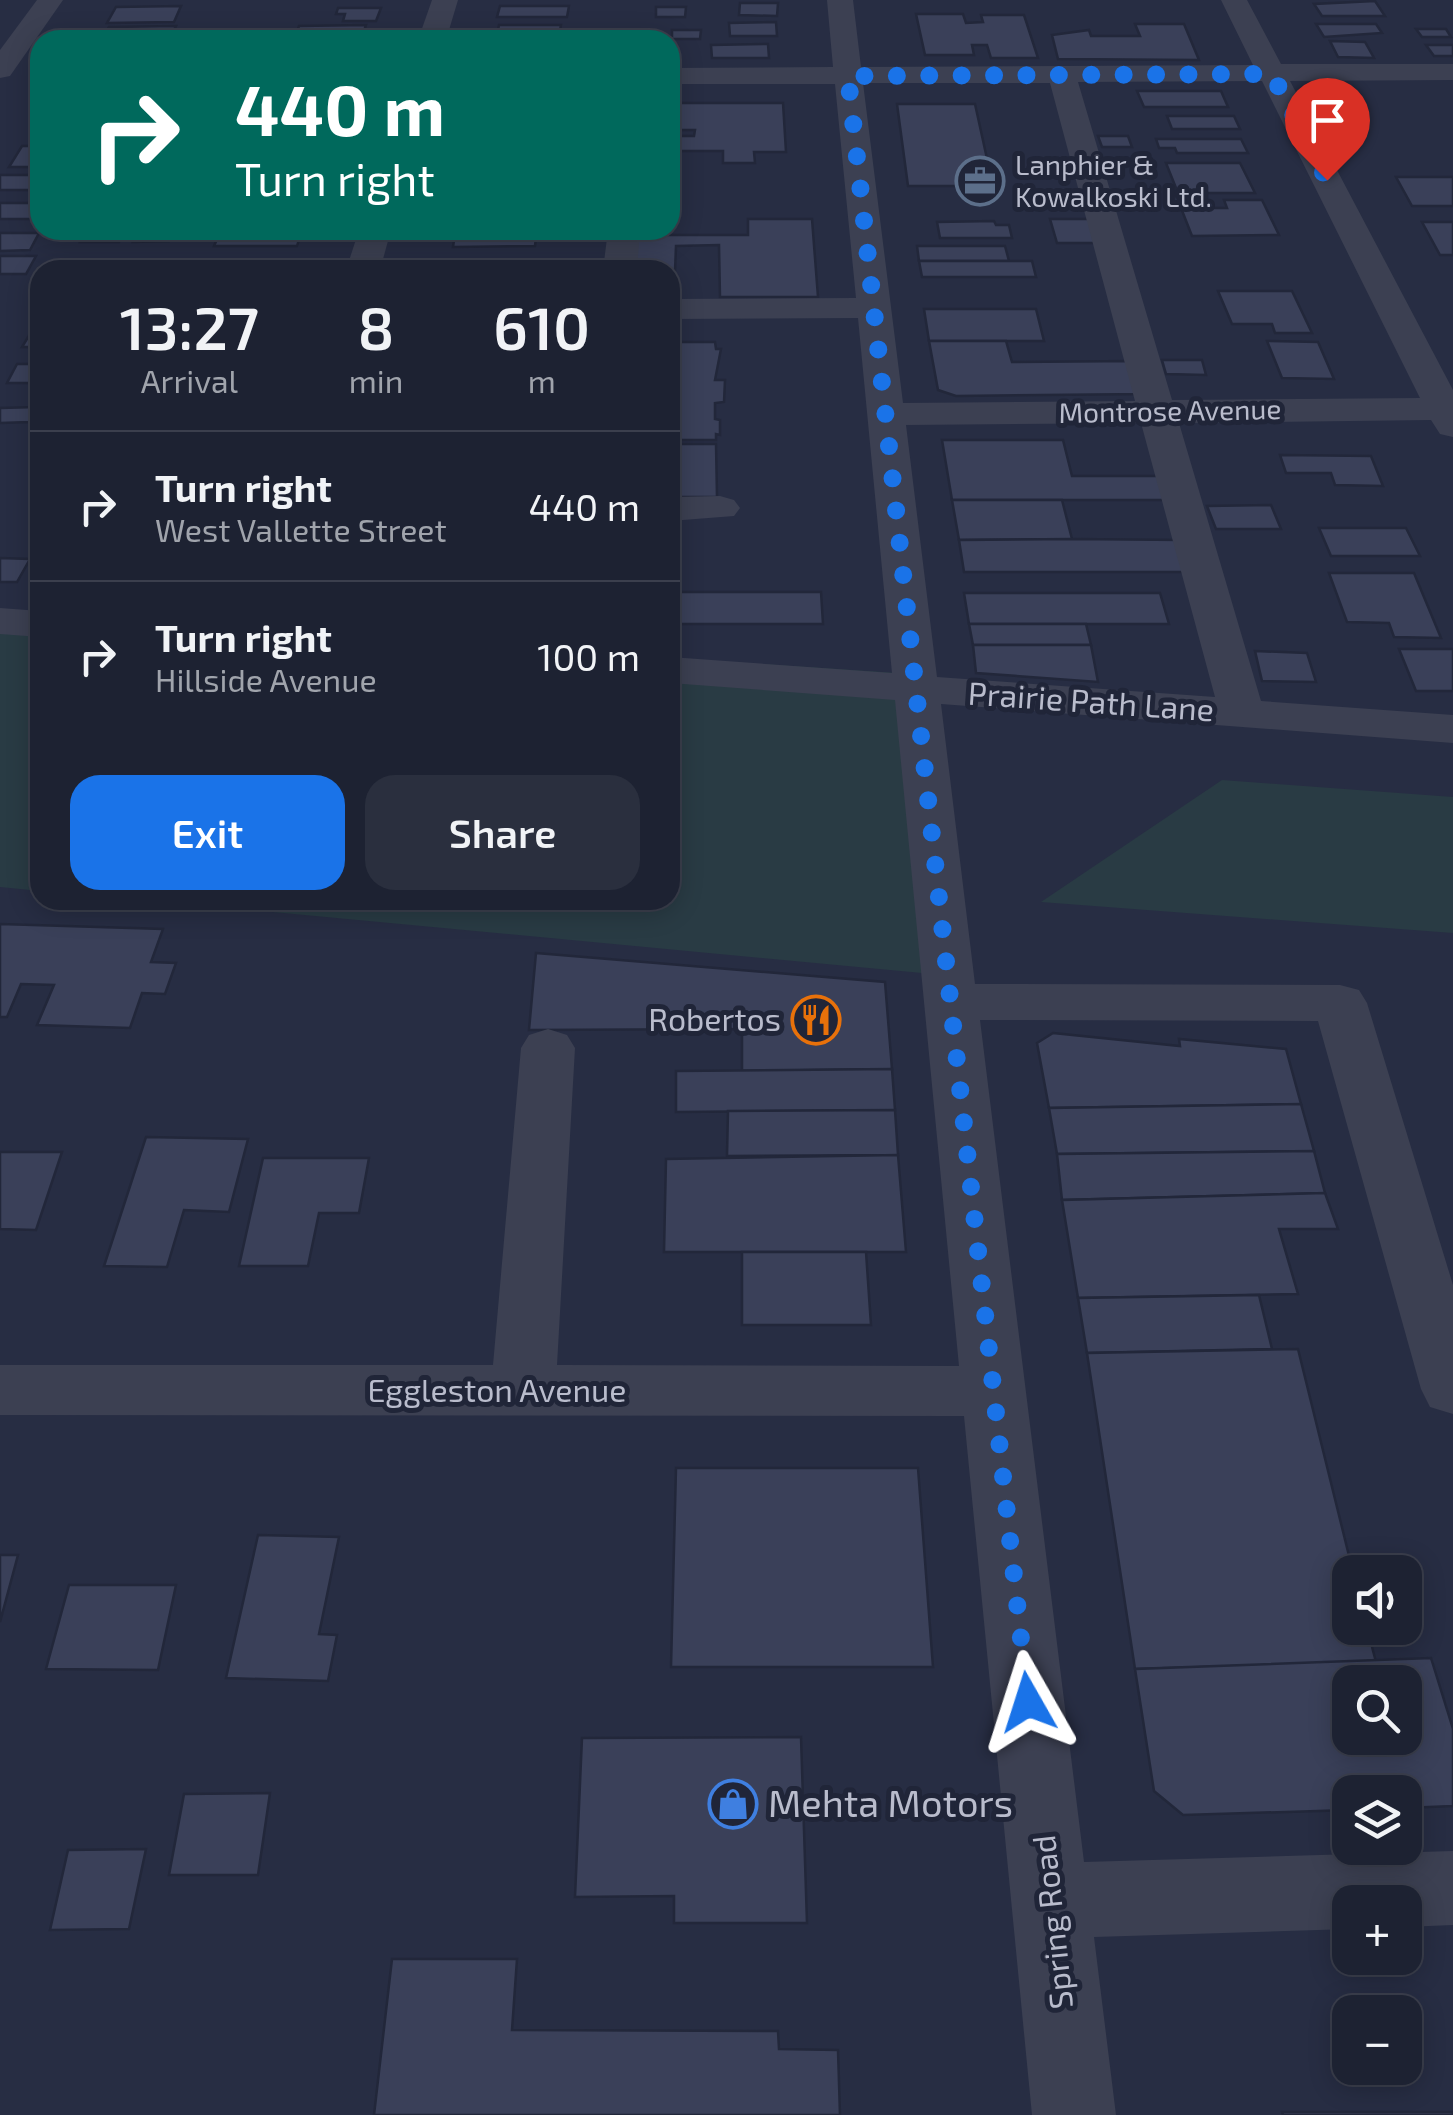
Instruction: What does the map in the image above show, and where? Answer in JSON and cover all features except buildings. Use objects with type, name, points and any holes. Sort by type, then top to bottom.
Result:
[{"type":"street","points":[[34,30],[50,0]]},
{"type":"street","points":[[435,30],[444,0]]},
{"type":"street","name":"Spring Road","points":[[840,0],[1074,2115]]},
{"type":"street","points":[[1234,0],[1450,415]]},
{"type":"street","points":[[9,76],[30,37]]},
{"type":"street","points":[[680,76],[1453,72]]},
{"type":"street","points":[[1062,75],[1242,714]]},
{"type":"street","points":[[680,309],[874,308]]},
{"type":"street","name":"Montrose Avenue","points":[[886,414],[1450,415]]},
{"type":"street","points":[[680,508],[720,508]]},
{"type":"street","points":[[0,621],[30,623]]},
{"type":"street","name":"Prairie Path Lane","points":[[680,671],[1453,729]]},
{"type":"street","points":[[952,1002],[1340,1003],[1453,1389]]},
{"type":"street","points":[[523,1390],[548,1048]]},
{"type":"street","name":"Eggleston Avenue","points":[[0,1390],[994,1391]]},
{"type":"street","points":[[1051,1901],[1453,1888]]},
{"type":"shaded area","points":[[0,611],[30,613],[30,890],[0,887]]},
{"type":"shaded area","points":[[680,659],[898,673],[922,973],[251,910],[680,910]]},
{"type":"shaded area","points":[[1222,780],[1453,797],[1453,933],[1041,902]]},
{"type":"place","name":"Lanphier & Kowalkoski Ltd.","points":[[980,181]]},
{"type":"place","name":"Robertos","points":[[816,1020]]},
{"type":"place","name":"Mehta Motors","points":[[733,1804]]},
{"type":"route","points":[[1028,1702],[848,76],[1272,74],[1327,180]]}]
